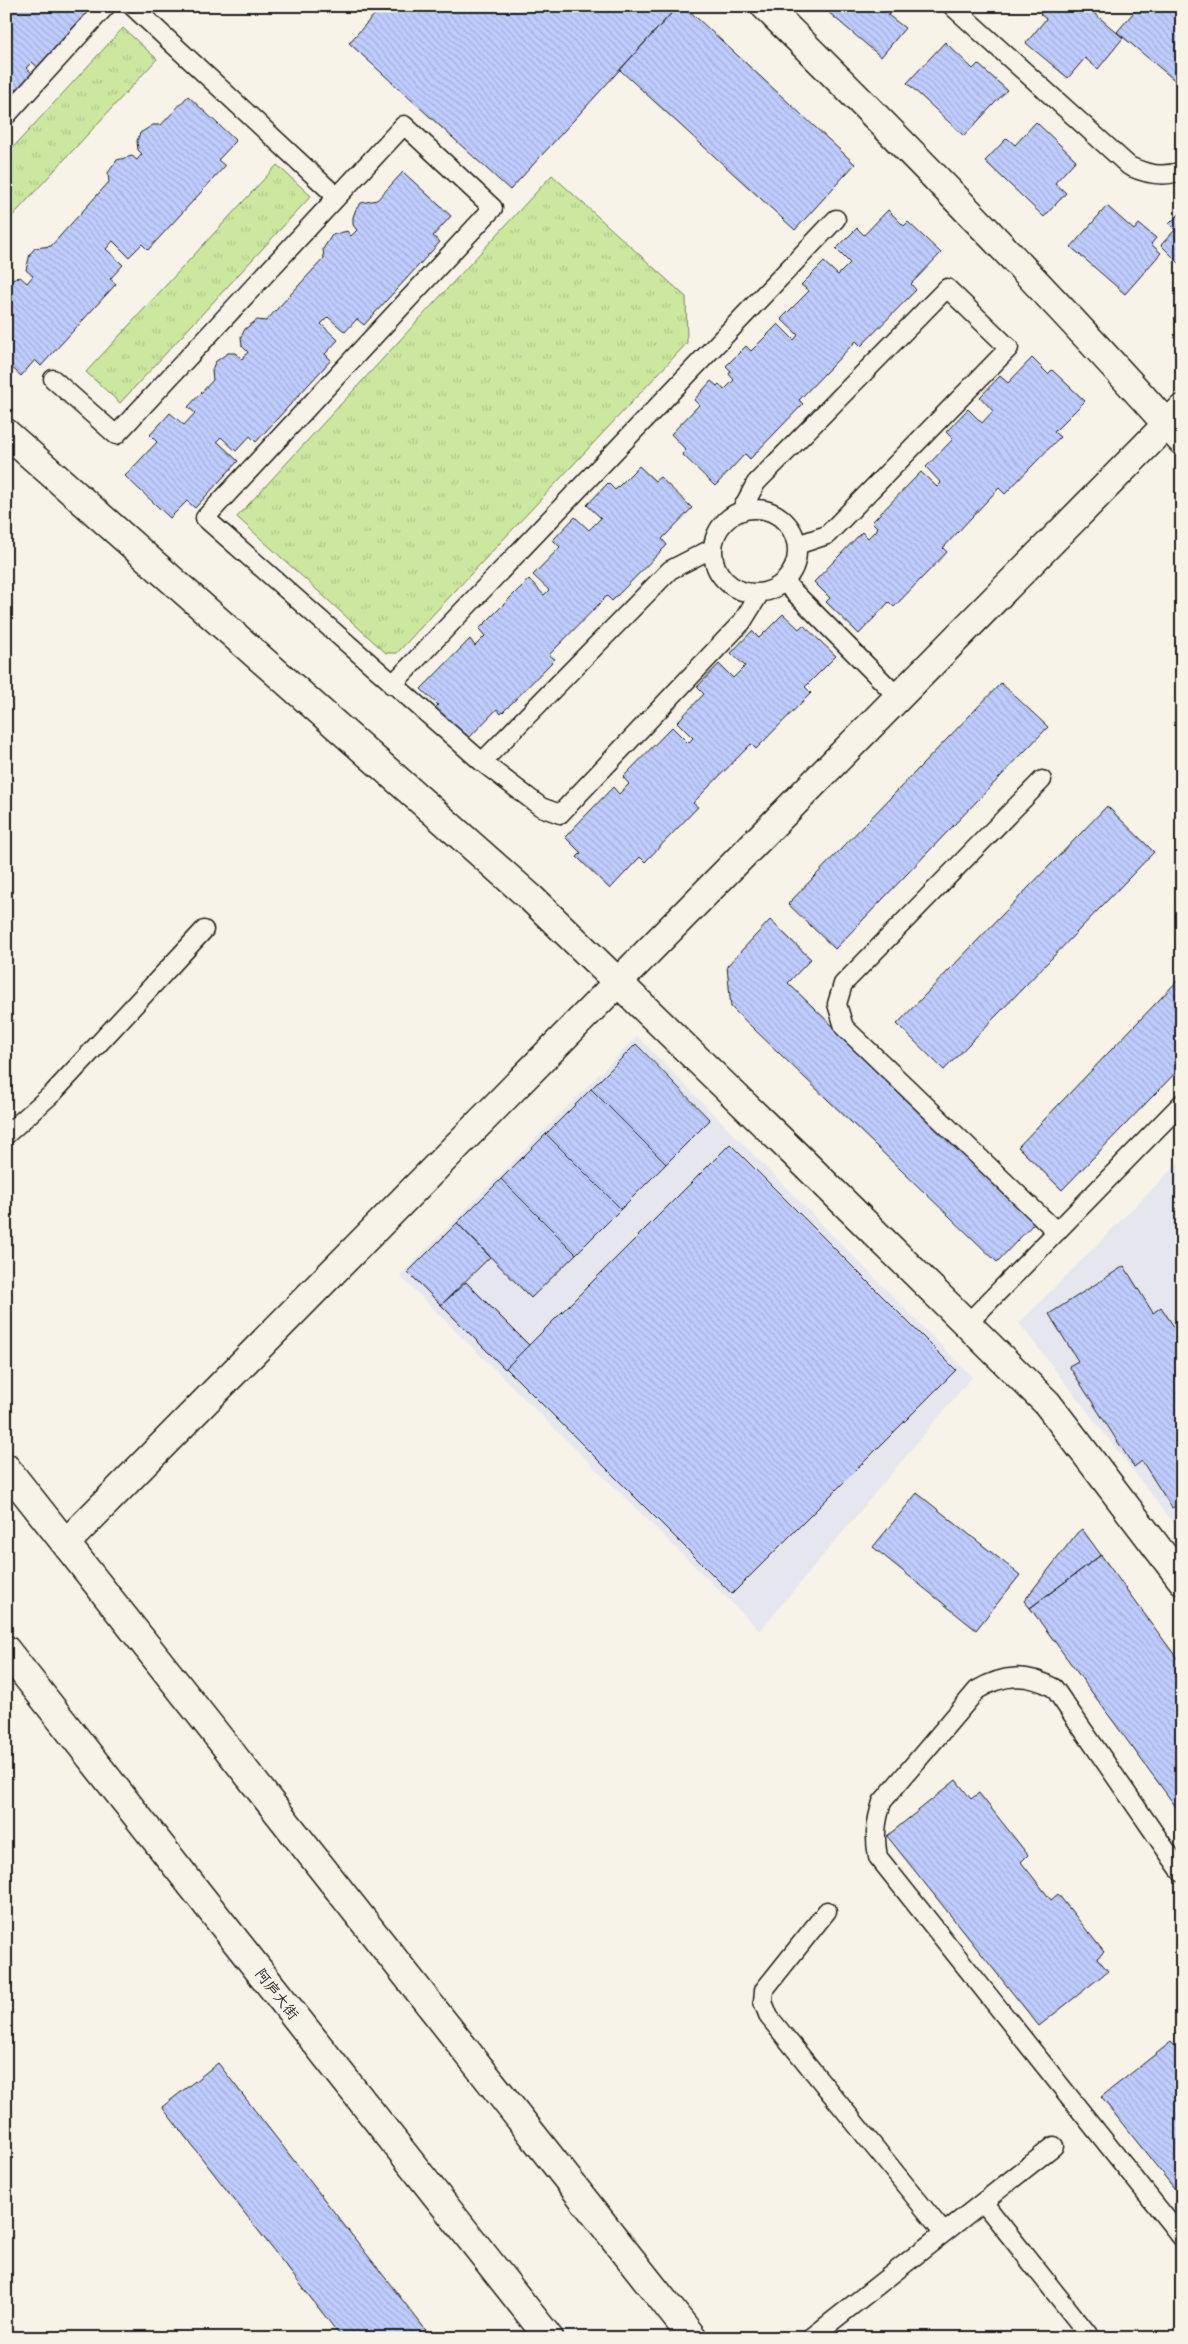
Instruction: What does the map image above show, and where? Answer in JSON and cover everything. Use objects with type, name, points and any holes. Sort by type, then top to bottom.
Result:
[{"type":"main road","points":[[66,1543],[898,696],[1177,424],[986,228],[764,6]]},
{"type":"main road","points":[[6,433],[531,898],[618,982],[1047,1403],[1182,1580]]},
{"type":"main road","points":[[6,1468],[693,2338]]},
{"type":"main road","name":"阿庐大街","points":[[6,1650],[548,2338]]},
{"type":"lane","points":[[6,116],[106,6]]},
{"type":"lane","points":[[132,6],[336,197]]},
{"type":"lane","points":[[952,6],[1129,166],[1144,173],[1160,175],[1182,171]]},
{"type":"lane","points":[[53,379],[116,435],[404,125],[493,208],[205,518],[392,685],[482,762],[541,807],[560,814],[742,622],[760,594]]},
{"type":"lane","points":[[392,685],[836,219]]},
{"type":"lane","points":[[740,511],[756,483],[948,288],[1009,348],[827,535],[797,546]]},
{"type":"lane","points":[[757,508],[772,512],[786,522],[793,532],[797,546],[792,571],[784,582],[760,594],[746,593],[733,587],[722,578],[714,564],[713,548],[717,532],[726,519],[740,511],[757,508]]},
{"type":"lane","points":[[482,762],[670,570],[713,548]]},
{"type":"lane","points":[[784,582],[898,696]]},
{"type":"lane","points":[[1042,780],[843,984],[837,1004],[844,1027],[1057,1232]]},
{"type":"lane","points":[[6,1135],[52,1093],[204,930]]},
{"type":"lane","points":[[967,1324],[1182,1103]]},
{"type":"lane","points":[[1182,1873],[1054,1688],[1040,1681],[1025,1677],[1010,1677],[992,1681],[977,1690],[882,1802],[875,1825],[878,1857],[1182,2238]]},
{"type":"lane","points":[[827,1911],[764,1990],[763,2002],[769,2017],[944,2233]]},
{"type":"lane","points":[[811,2338],[1054,2146]]},
{"type":"lane","points":[[984,2202],[1091,2338]]},
{"type":"shaded area","points":[[637,1036],[972,1377],[760,1631],[400,1276]]},
{"type":"shaded area","points":[[1182,1159],[1182,1534],[1019,1323]]},
{"type":"green space","points":[[123,28],[157,59],[6,223],[6,155]]},
{"type":"green space","points":[[277,165],[311,196],[120,403],[86,372]]},
{"type":"green space","points":[[552,175],[686,297],[687,343],[397,653],[386,653],[237,517]]},
{"type":"building","points":[[6,6],[94,6],[61,42],[41,70],[32,62],[26,68],[37,77],[13,102],[9,98],[6,102]]},
{"type":"building","points":[[382,6],[678,6],[510,190],[349,43]]},
{"type":"building","points":[[678,6],[684,6],[855,164],[795,230],[620,70]]},
{"type":"building","points":[[821,6],[896,6],[888,15],[905,28],[881,57]]},
{"type":"building","points":[[1047,6],[1086,6],[1123,38],[1098,69],[1085,58],[1068,78],[1026,43],[1046,19],[1040,14]]},
{"type":"building","points":[[1139,6],[1169,6],[1182,17],[1182,79],[1178,83],[1117,32]]},
{"type":"building","points":[[945,42],[973,69],[978,64],[1007,90],[964,136],[907,83]]},
{"type":"building","points":[[188,96],[236,141],[218,160],[225,166],[148,250],[142,244],[129,257],[113,241],[106,249],[123,265],[110,279],[116,284],[41,366],[35,360],[21,376],[6,362],[6,280],[20,277],[27,283],[33,276],[26,270],[30,254],[35,248],[51,246],[109,182],[108,173],[117,160],[132,156],[137,160],[142,154],[138,150],[137,141],[140,133],[153,125],[161,125]]},
{"type":"building","points":[[1036,122],[1076,160],[1055,183],[1066,193],[1044,217],[985,161],[1007,138],[1015,145]]},
{"type":"building","points":[[403,172],[451,216],[433,236],[440,242],[364,325],[357,319],[345,332],[328,317],[321,324],[338,340],[325,354],[331,360],[256,442],[250,436],[236,451],[221,437],[217,441],[238,461],[195,508],[187,501],[170,518],[125,476],[157,442],[150,435],[170,413],[184,425],[195,413],[188,407],[213,380],[212,370],[215,362],[228,353],[235,353],[242,359],[248,352],[242,346],[241,337],[245,329],[257,320],[266,321],[324,258],[323,249],[332,235],[347,231],[351,236],[357,230],[353,225],[353,217],[361,203],[377,200]]},
{"type":"building","points":[[1107,206],[1134,230],[1139,224],[1156,238],[1151,244],[1161,253],[1125,294],[1071,247]]},
{"type":"building","points":[[888,210],[904,226],[908,222],[941,253],[911,284],[916,290],[861,346],[856,341],[799,400],[803,404],[750,459],[745,454],[715,486],[682,454],[686,450],[671,434],[699,405],[694,400],[711,381],[717,386],[719,384],[724,390],[734,380],[729,374],[731,371],[726,366],[746,346],[751,351],[778,324],[794,340],[798,335],[781,319],[809,291],[801,285],[824,262],[838,275],[850,263],[836,249],[857,228],[864,235]]},
{"type":"building","points":[[1182,211],[1182,266],[1161,245],[1175,230],[1169,224]]},
{"type":"building","points":[[1032,358],[1048,374],[1052,370],[1085,401],[1054,432],[1060,437],[1005,494],[999,488],[943,548],[947,552],[894,607],[889,602],[859,634],[826,602],[830,598],[814,582],[862,532],[868,538],[878,528],[872,522],[921,472],[937,487],[941,483],[926,467],[953,439],[946,432],[968,409],[982,423],[993,411],[980,397],[1000,376],[1008,383]]},
{"type":"building","points":[[639,466],[655,481],[660,477],[692,508],[662,539],[667,545],[612,601],[607,596],[549,655],[555,659],[501,714],[497,709],[466,741],[434,709],[438,705],[421,689],[470,639],[475,646],[485,636],[479,629],[529,579],[544,595],[549,590],[533,575],[560,547],[553,540],[575,517],[589,530],[601,518],[587,505],[608,483],[615,490]]},
{"type":"building","points":[[783,614],[799,629],[803,625],[836,656],[805,687],[811,693],[756,749],[751,744],[693,803],[698,807],[645,862],[640,857],[610,889],[577,857],[581,853],[565,837],[613,787],[619,794],[629,784],[623,777],[672,727],[688,743],[693,738],[677,722],[704,694],[697,687],[719,664],[733,678],[745,666],[731,653],[752,631],[759,638]]},
{"type":"building","points":[[1001,683],[1048,727],[835,949],[788,904]]},
{"type":"building","points":[[1107,806],[1154,852],[944,1070],[897,1024]]},
{"type":"building","points":[[770,920],[811,959],[788,983],[1036,1221],[997,1262],[731,1007],[727,966]]},
{"type":"building","points":[[1182,976],[1182,1066],[1062,1190],[1018,1147]]},
{"type":"building","points":[[636,1044],[710,1120],[666,1164],[591,1089]]},
{"type":"building","points":[[591,1089],[666,1164],[621,1209],[546,1134]]},
{"type":"building","points":[[546,1134],[621,1209],[576,1254],[501,1179]]},
{"type":"building","points":[[730,1144],[956,1370],[732,1594],[506,1368]]},
{"type":"building","points":[[501,1179],[576,1254],[531,1298],[457,1223]]},
{"type":"building","points":[[457,1223],[490,1257],[441,1305],[408,1272]]},
{"type":"building","points":[[1124,1266],[1153,1313],[1161,1307],[1182,1339],[1182,1502],[1172,1508],[1142,1461],[1134,1467],[1069,1366],[1078,1361],[1049,1314]]},
{"type":"building","points":[[466,1282],[529,1345],[505,1369],[441,1305]]},
{"type":"building","points":[[917,1493],[1020,1575],[976,1630],[873,1547]]},
{"type":"building","points":[[1082,1529],[1101,1555],[1030,1608],[1024,1601]]},
{"type":"building","points":[[1101,1555],[1182,1665],[1182,1815],[1030,1608]]},
{"type":"building","points":[[956,1780],[971,1799],[979,1793],[1028,1855],[1021,1862],[1051,1900],[1058,1894],[1104,1952],[1097,1958],[1108,1971],[1039,2026],[887,1836]]},
{"type":"building","points":[[1171,2042],[1182,2055],[1182,2198],[1101,2097]]},
{"type":"building","points":[[218,2063],[432,2338],[342,2338],[162,2107]]}]
